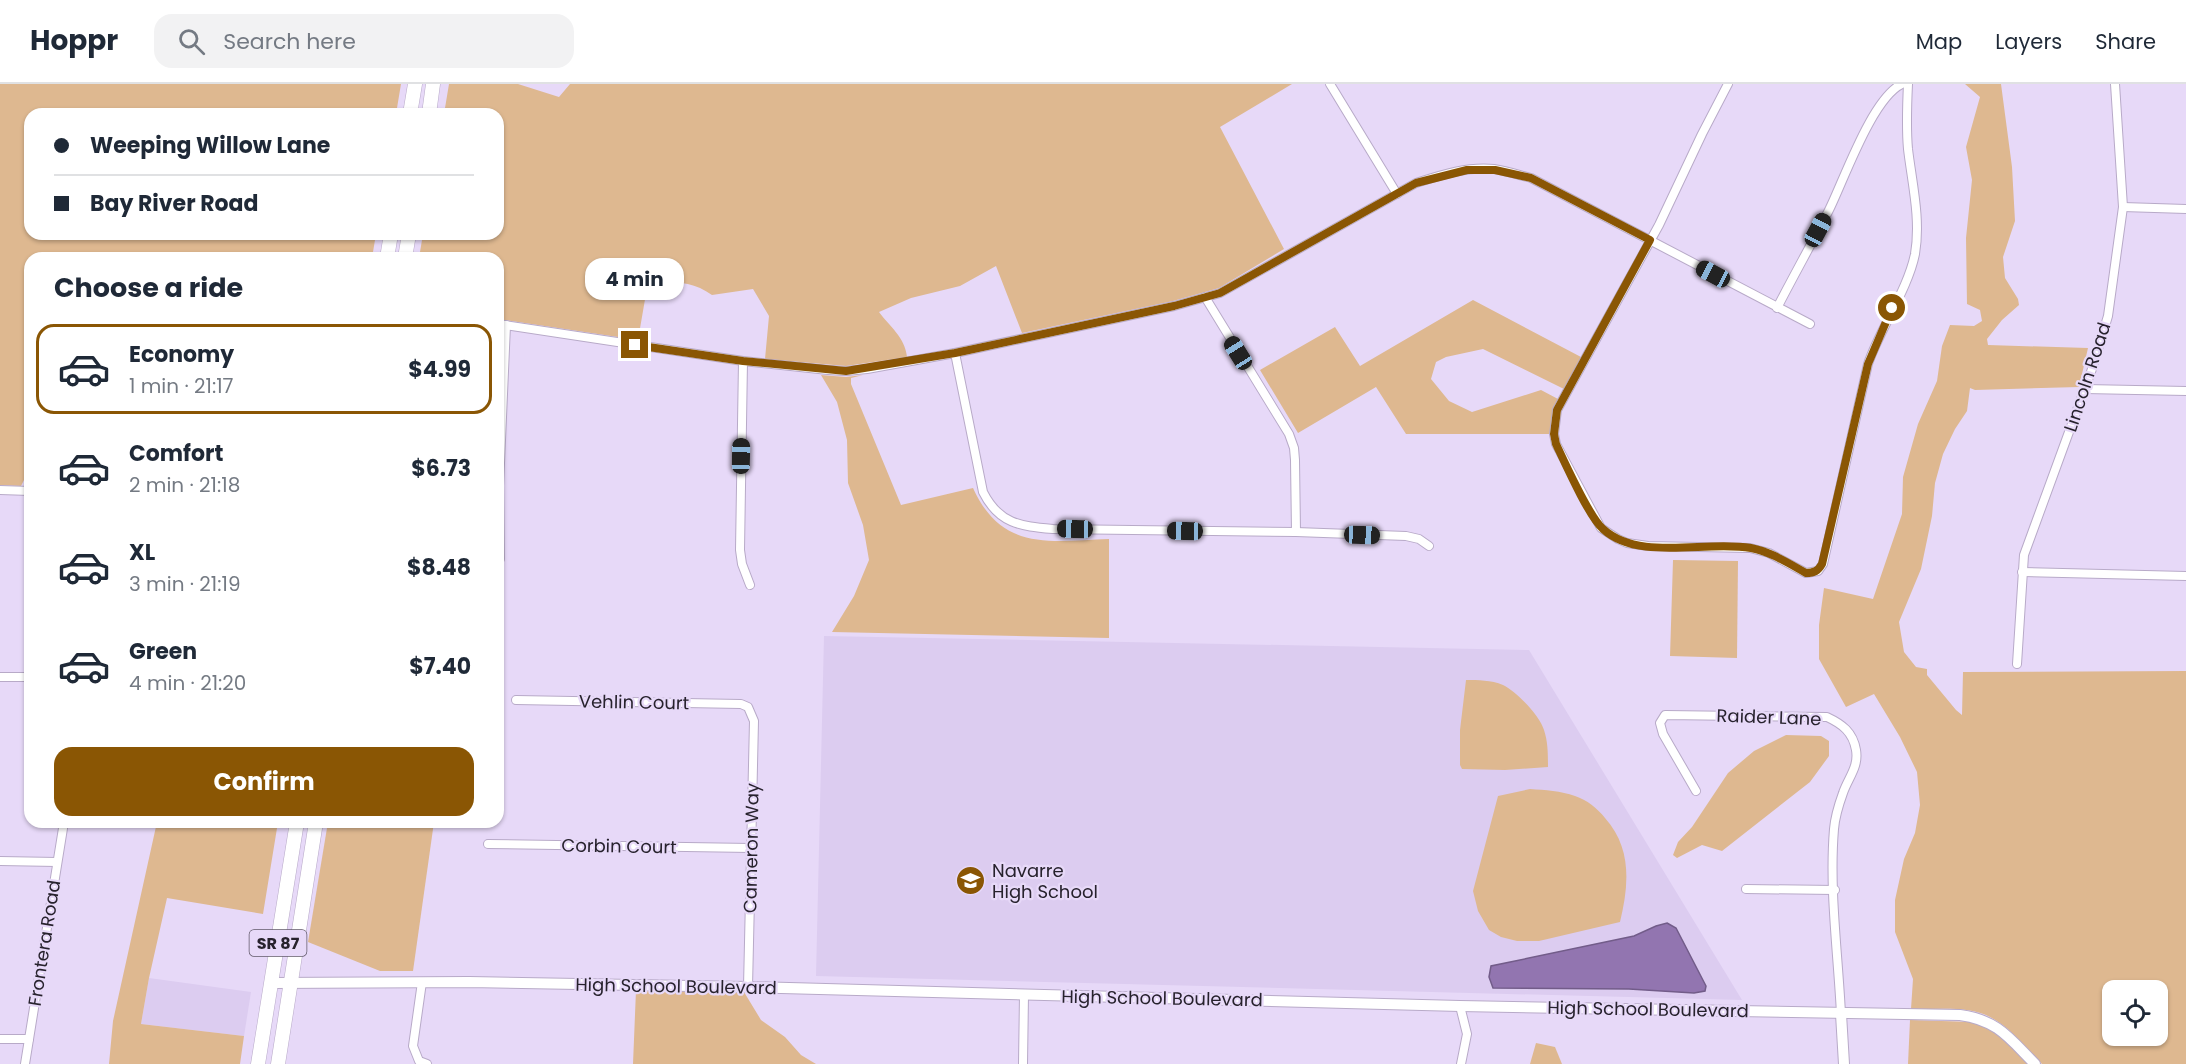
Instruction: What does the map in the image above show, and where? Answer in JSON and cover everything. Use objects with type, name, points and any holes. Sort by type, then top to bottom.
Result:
[{"type":"highway","points":[[411,108],[415,84]]},
{"type":"highway","points":[[430,108],[434,84]]},
{"type":"highway","name":"SR 87","points":[[258,1064],[296,828]]},
{"type":"highway","name":"SR 87","points":[[278,1064],[315,828]]},
{"type":"street","points":[[1330,84],[1397,194]]},
{"type":"street","points":[[1728,84],[1650,240],[1557,410],[1554,434],[1556,444],[1601,528],[1618,539],[1627,543],[1648,546],[1750,548],[1769,553],[1806,573],[1818,571],[1822,564],[1868,364],[1910,270],[1914,254],[1917,223],[1908,145],[1908,84]]},
{"type":"street","points":[[1777,308],[1829,210],[1868,125],[1890,92],[1902,84]]},
{"type":"street","name":"Lincoln Road","points":[[2017,664],[2024,555],[2085,389],[2108,316],[2123,207],[2115,84]]},
{"type":"street","points":[[504,325],[743,361],[846,371],[955,353],[1162,309],[1220,293],[1416,183],[1467,170],[1495,170],[1531,178],[1809,324]]},
{"type":"street","points":[[2123,207],[2186,209]]},
{"type":"street","points":[[1205,297],[1292,441],[1295,460],[1296,532]]},
{"type":"street","points":[[955,353],[983,492],[990,506],[1007,520],[1018,525],[1053,529],[1296,532],[1406,536],[1419,539],[1429,546]]},
{"type":"street","points":[[743,361],[740,550],[742,564],[750,585]]},
{"type":"street","points":[[2085,389],[2186,391]]},
{"type":"street","points":[[0,490],[24,491]]},
{"type":"street","points":[[2022,572],[2186,576]]},
{"type":"street","points":[[0,677],[24,677]]},
{"type":"street","name":"Vehlin Court","points":[[516,700],[741,704],[750,710]]},
{"type":"street","name":"Cameron Way","points":[[748,987],[754,721],[750,710]]},
{"type":"street","name":"Raider Lane","points":[[1696,791],[1663,734],[1660,723],[1665,715],[1817,716],[1827,717],[1844,725],[1854,743],[1857,759],[1843,793],[1834,826],[1840,1014]]},
{"type":"street","name":"Frontera Road","points":[[25,1064],[63,828]]},
{"type":"street","name":"Corbin Court","points":[[488,844],[751,848]]},
{"type":"street","points":[[0,861],[57,862]]},
{"type":"street","points":[[1746,889],[1835,890]]},
{"type":"street","points":[[422,982],[413,1046],[419,1061],[427,1064]]},
{"type":"street","name":"High School Boulevard","points":[[272,983],[422,982],[748,987],[1974,1017],[2001,1030],[2035,1064]]},
{"type":"street","points":[[1023,1064],[1024,995]]},
{"type":"street","points":[[1460,1006],[1467,1034],[1461,1064]]},
{"type":"street","points":[[1840,1014],[1844,1064]]},
{"type":"street","points":[[0,1039],[29,1039]]},
{"type":"shaded area","points":[[0,84],[401,84],[397,108],[24,108],[24,240],[375,240],[373,252],[24,252],[24,480],[21,486],[0,485]]},
{"type":"shaded area","points":[[449,84],[518,84],[559,97],[570,84],[1292,84],[1220,127],[1284,249],[1219,288],[1173,301],[1022,333],[996,266],[960,286],[911,298],[879,312],[900,338],[907,357],[846,366],[765,359],[769,316],[753,289],[712,295],[689,284],[648,282],[638,340],[504,320],[504,252],[420,252],[422,240],[504,240],[504,108],[445,108]]},
{"type":"shaded area","points":[[1965,84],[2001,84],[2012,167],[2015,221],[2003,257],[2005,278],[2018,299],[2019,305],[2002,320],[1987,339],[1988,345],[2088,348],[2079,387],[1975,390],[1970,388],[1967,411],[1943,454],[1935,483],[1932,516],[1921,569],[1899,622],[1904,652],[1916,667],[1927,669],[1927,675],[1962,715],[1963,672],[2186,671],[2186,1064],[2042,1064],[2011,1032],[1997,1021],[1981,1013],[1961,1009],[1911,1009],[1913,979],[1895,932],[1895,900],[1904,859],[1915,833],[1920,805],[1917,772],[1900,737],[1874,694],[1846,707],[1819,659],[1819,625],[1824,588],[1873,599],[1902,514],[1903,477],[1918,424],[1937,381],[1942,346],[1950,325],[1974,326],[1982,321],[1980,310],[1967,304],[1966,238],[1972,180],[1966,147],[1980,97]]},
{"type":"shaded area","points":[[1473,300],[1581,357],[1564,389],[1483,349],[1446,357],[1436,362],[1431,379],[1449,401],[1472,412],[1541,390],[1558,399],[1553,408],[1550,434],[1406,434],[1376,387],[1298,433],[1260,370],[1335,327],[1360,366]]},
{"type":"shaded area","points":[[821,375],[846,377],[863,375],[851,378],[851,384],[901,505],[973,488],[985,509],[998,523],[1013,533],[1048,541],[1109,539],[1109,638],[832,632],[854,596],[869,560],[863,525],[848,483],[847,440],[837,402]]},
{"type":"shaded area","points":[[1673,560],[1738,561],[1737,658],[1670,656]]},
{"type":"shaded area","points":[[824,636],[1529,650],[1742,1000],[816,976]]},
{"type":"shaded area","points":[[1466,680],[1489,681],[1503,685],[1527,704],[1544,730],[1548,767],[1505,770],[1462,769],[1460,730]]},
{"type":"shaded area","points":[[1786,735],[1821,736],[1829,741],[1829,756],[1810,782],[1722,851],[1702,845],[1677,858],[1673,855],[1678,842],[1692,827],[1728,773],[1754,751]]},
{"type":"shaded area","points":[[1530,789],[1564,793],[1584,800],[1599,811],[1614,830],[1624,854],[1626,867],[1625,894],[1620,922],[1539,941],[1517,941],[1501,937],[1489,930],[1478,911],[1473,891],[1498,796]]},
{"type":"shaded area","points":[[156,828],[277,828],[263,914],[167,898],[141,1024],[244,1036],[240,1064],[109,1064],[113,1021]]},
{"type":"shaded area","points":[[327,828],[433,828],[413,971],[380,971],[308,942]]},
{"type":"shaded area","points":[[1667,923],[1676,928],[1706,986],[1705,991],[1694,993],[1629,989],[1493,988],[1489,977],[1491,966],[1634,936]]},
{"type":"shaded area","points":[[149,978],[251,992],[244,1036],[141,1024]]},
{"type":"shaded area","points":[[636,990],[744,992],[761,1020],[785,1037],[801,1055],[816,1064],[633,1064]]},
{"type":"shaded area","points":[[1910,1020],[1973,1022],[1998,1034],[2028,1064],[1908,1064]]},
{"type":"shaded area","points":[[1536,1043],[1555,1047],[1562,1064],[1530,1064]]},
{"type":"place","name":"Navarre High School","points":[[971,880]]},
{"type":"route","points":[[635,345],[743,361],[846,371],[955,353],[1174,306],[1220,293],[1416,183],[1467,170],[1495,170],[1531,178],[1650,240],[1557,410],[1554,434],[1556,444],[1601,528],[1618,539],[1639,545],[1750,548],[1769,553],[1806,573],[1812,573],[1818,571],[1822,564],[1868,364],[1892,308]]}]
